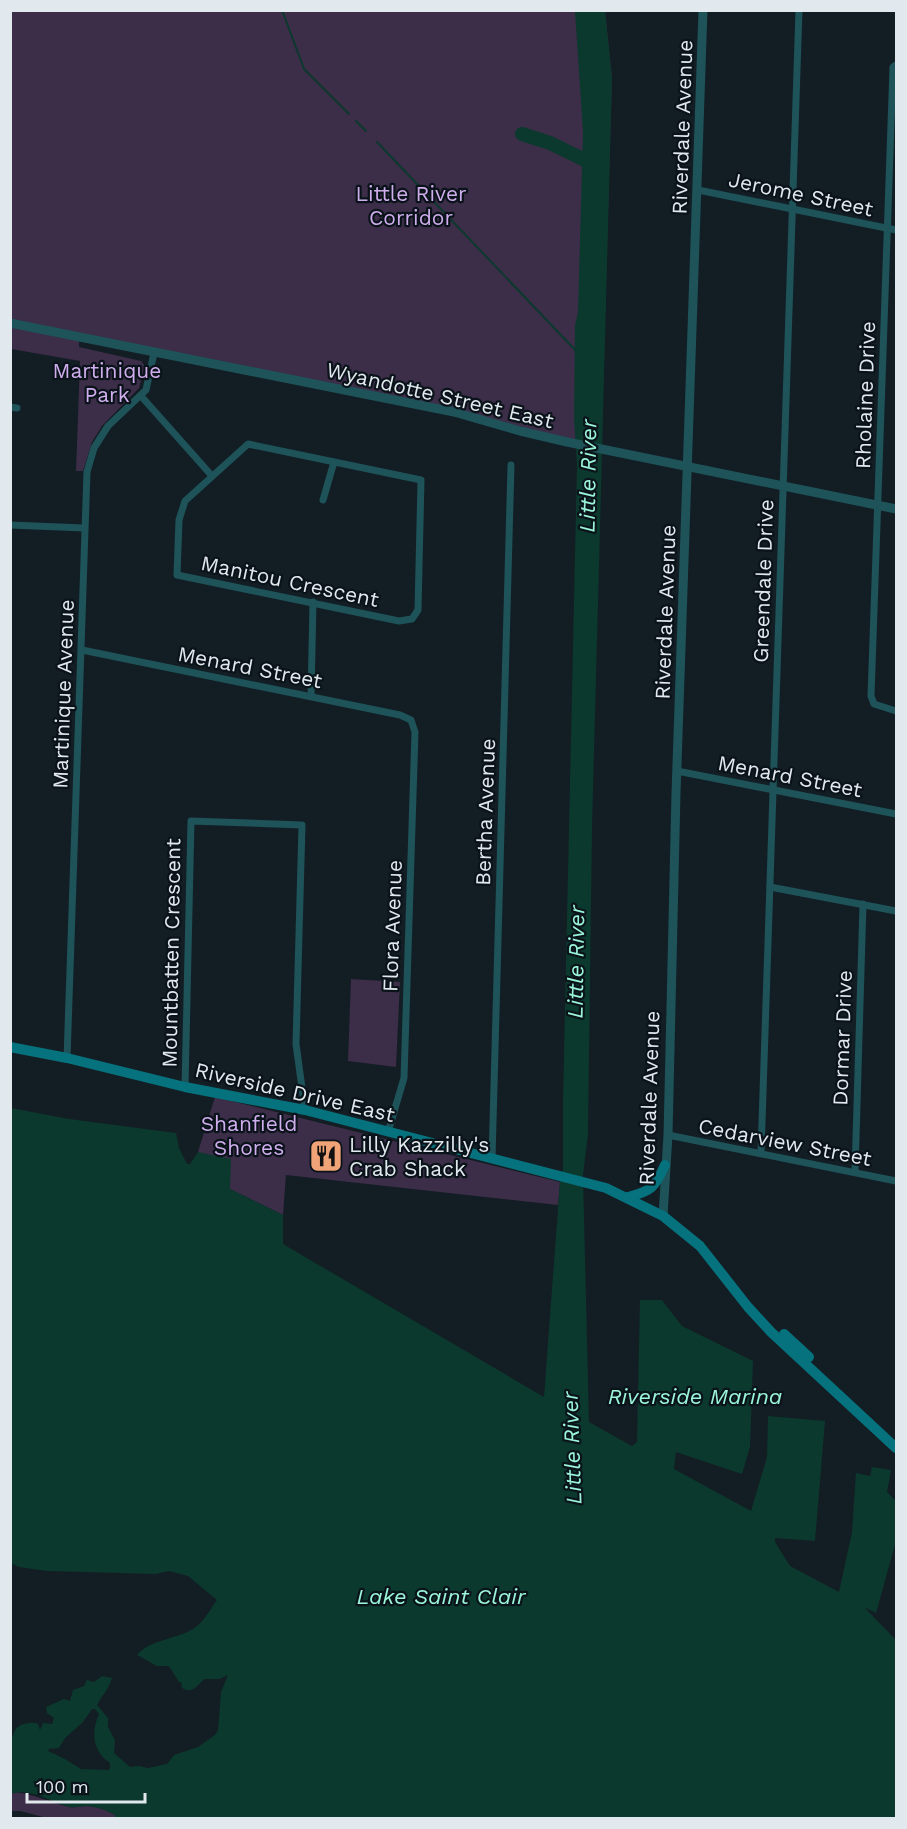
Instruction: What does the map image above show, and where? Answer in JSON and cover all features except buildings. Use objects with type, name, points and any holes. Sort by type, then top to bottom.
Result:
[{"type":"main road","name":"Riverside Drive East","points":[[10,1047],[67,1058],[185,1087],[304,1110],[606,1188],[628,1197],[663,1216],[700,1246],[748,1307],[771,1332],[897,1448]]},
{"type":"main road","points":[[628,1197],[648,1191],[655,1185],[665,1165]]},
{"type":"main road","points":[[784,1334],[817,1364],[839,1394]]},
{"type":"street","name":"Riverdale Avenue","points":[[663,1216],[668,1135],[667,1088],[703,10]]},
{"type":"street","name":"Greendale Drive","points":[[761,1153],[799,10]]},
{"type":"street","name":"Rholaine Drive","points":[[897,64],[893,67],[871,696],[874,704],[897,711]]},
{"type":"street","name":"Jerome Street","points":[[698,190],[897,230]]},
{"type":"street","name":"Wyandotte Street East","points":[[10,323],[454,412],[520,431],[617,453],[897,509]]},
{"type":"street","name":"Martinique Avenue","points":[[67,1058],[87,472],[94,448],[108,426],[146,390],[154,353]]},
{"type":"street","points":[[141,396],[212,476]]},
{"type":"street","name":"Manitou Crescent","points":[[248,444],[334,462],[422,480],[418,610],[412,619],[399,621],[177,575],[179,520],[184,501],[248,444]]},
{"type":"street","points":[[323,500],[334,462]]},
{"type":"street","name":"Bertha Avenue","points":[[492,1159],[511,465]]},
{"type":"street","points":[[10,525],[84,528]]},
{"type":"street","points":[[311,696],[313,602]]},
{"type":"street","name":"Menard Street","points":[[82,650],[311,696],[400,715],[411,720]]},
{"type":"street","name":"Flora Avenue","points":[[388,1132],[404,1078],[415,732],[411,720]]},
{"type":"street","name":"Menard Street","points":[[677,771],[897,814]]},
{"type":"street","name":"Mountbatten Crescent","points":[[185,1087],[191,821],[302,825],[296,1044],[304,1110]]},
{"type":"street","points":[[770,887],[897,911]]},
{"type":"street","name":"Dormar Drive","points":[[855,1172],[862,904]]},
{"type":"street","name":"Cedarview Street","points":[[668,1135],[897,1181]]},
{"type":"green space","name":"Little River Corridor","points":[[10,11],[605,11],[612,78],[601,449],[454,412],[79,338],[79,347],[141,361],[145,366],[139,388],[102,426],[92,442],[83,471],[76,471],[80,361],[11,349]]},
{"type":"green space","points":[[351,979],[400,982],[396,1067],[348,1061]]},
{"type":"green space","name":"Shanfield Shores","points":[[215,1097],[560,1182],[558,1205],[286,1175],[283,1215],[230,1189],[198,1152]]},
{"type":"green space","points":[[14,1792],[70,1807],[97,1808],[116,1816],[115,1818],[47,1818],[11,1811],[11,1794]]},
{"type":"water","name":"Lake Saint Clair","points":[[575,11],[605,11],[612,78],[592,827],[588,1134],[583,1175],[589,1422],[632,1446],[637,1442],[640,1300],[662,1300],[682,1326],[753,1361],[750,1447],[742,1474],[676,1452],[674,1469],[751,1511],[767,1457],[768,1416],[825,1421],[815,1541],[775,1538],[775,1542],[790,1566],[839,1592],[852,1532],[856,1473],[870,1476],[872,1467],[891,1470],[887,1492],[896,1501],[896,1541],[876,1613],[864,1607],[896,1640],[896,1818],[115,1818],[112,1813],[95,1807],[69,1807],[25,1792],[11,1794],[11,1743],[18,1727],[35,1723],[38,1724],[40,1730],[43,1723],[52,1724],[54,1718],[47,1713],[46,1707],[64,1699],[70,1701],[73,1690],[84,1686],[87,1680],[94,1682],[102,1676],[112,1678],[97,1705],[108,1718],[108,1727],[115,1740],[114,1753],[130,1767],[148,1768],[167,1764],[174,1755],[198,1747],[215,1735],[218,1730],[221,1692],[228,1675],[219,1679],[205,1679],[192,1690],[186,1690],[182,1688],[181,1682],[169,1666],[157,1666],[137,1655],[150,1645],[190,1631],[205,1617],[217,1600],[188,1576],[169,1571],[156,1574],[47,1571],[19,1567],[11,1563],[11,1108],[69,1119],[176,1133],[179,1148],[187,1164],[190,1164],[198,1152],[231,1159],[230,1189],[283,1215],[283,1244],[544,1397],[560,1182],[563,1169],[577,464],[574,419],[575,325],[578,312],[583,132]],"holes":[[[92,1709],[99,1714],[94,1734],[96,1747],[110,1763],[110,1769],[81,1769],[48,1751],[59,1748],[65,1738],[83,1722]]]},
{"type":"waterway","points":[[282,10],[304,69],[349,114]]},
{"type":"waterway","points":[[356,121],[366,131]]},
{"type":"waterway","points":[[522,134],[550,143],[595,165]]},
{"type":"waterway","points":[[377,142],[578,353]]},
{"type":"place","name":"Lilly Kazzilly's Crab Shack","points":[[326,1156]]},
{"type":"park label","name":"Martinique Park","points":[[107,382]]},
{"type":"water label","name":"Little River","points":[[588,476]]},
{"type":"water label","name":"Little River","points":[[576,962]]},
{"type":"water label","name":"Riverside Marina","points":[[695,1396]]},
{"type":"water label","name":"Little River","points":[[572,1448]]}]
